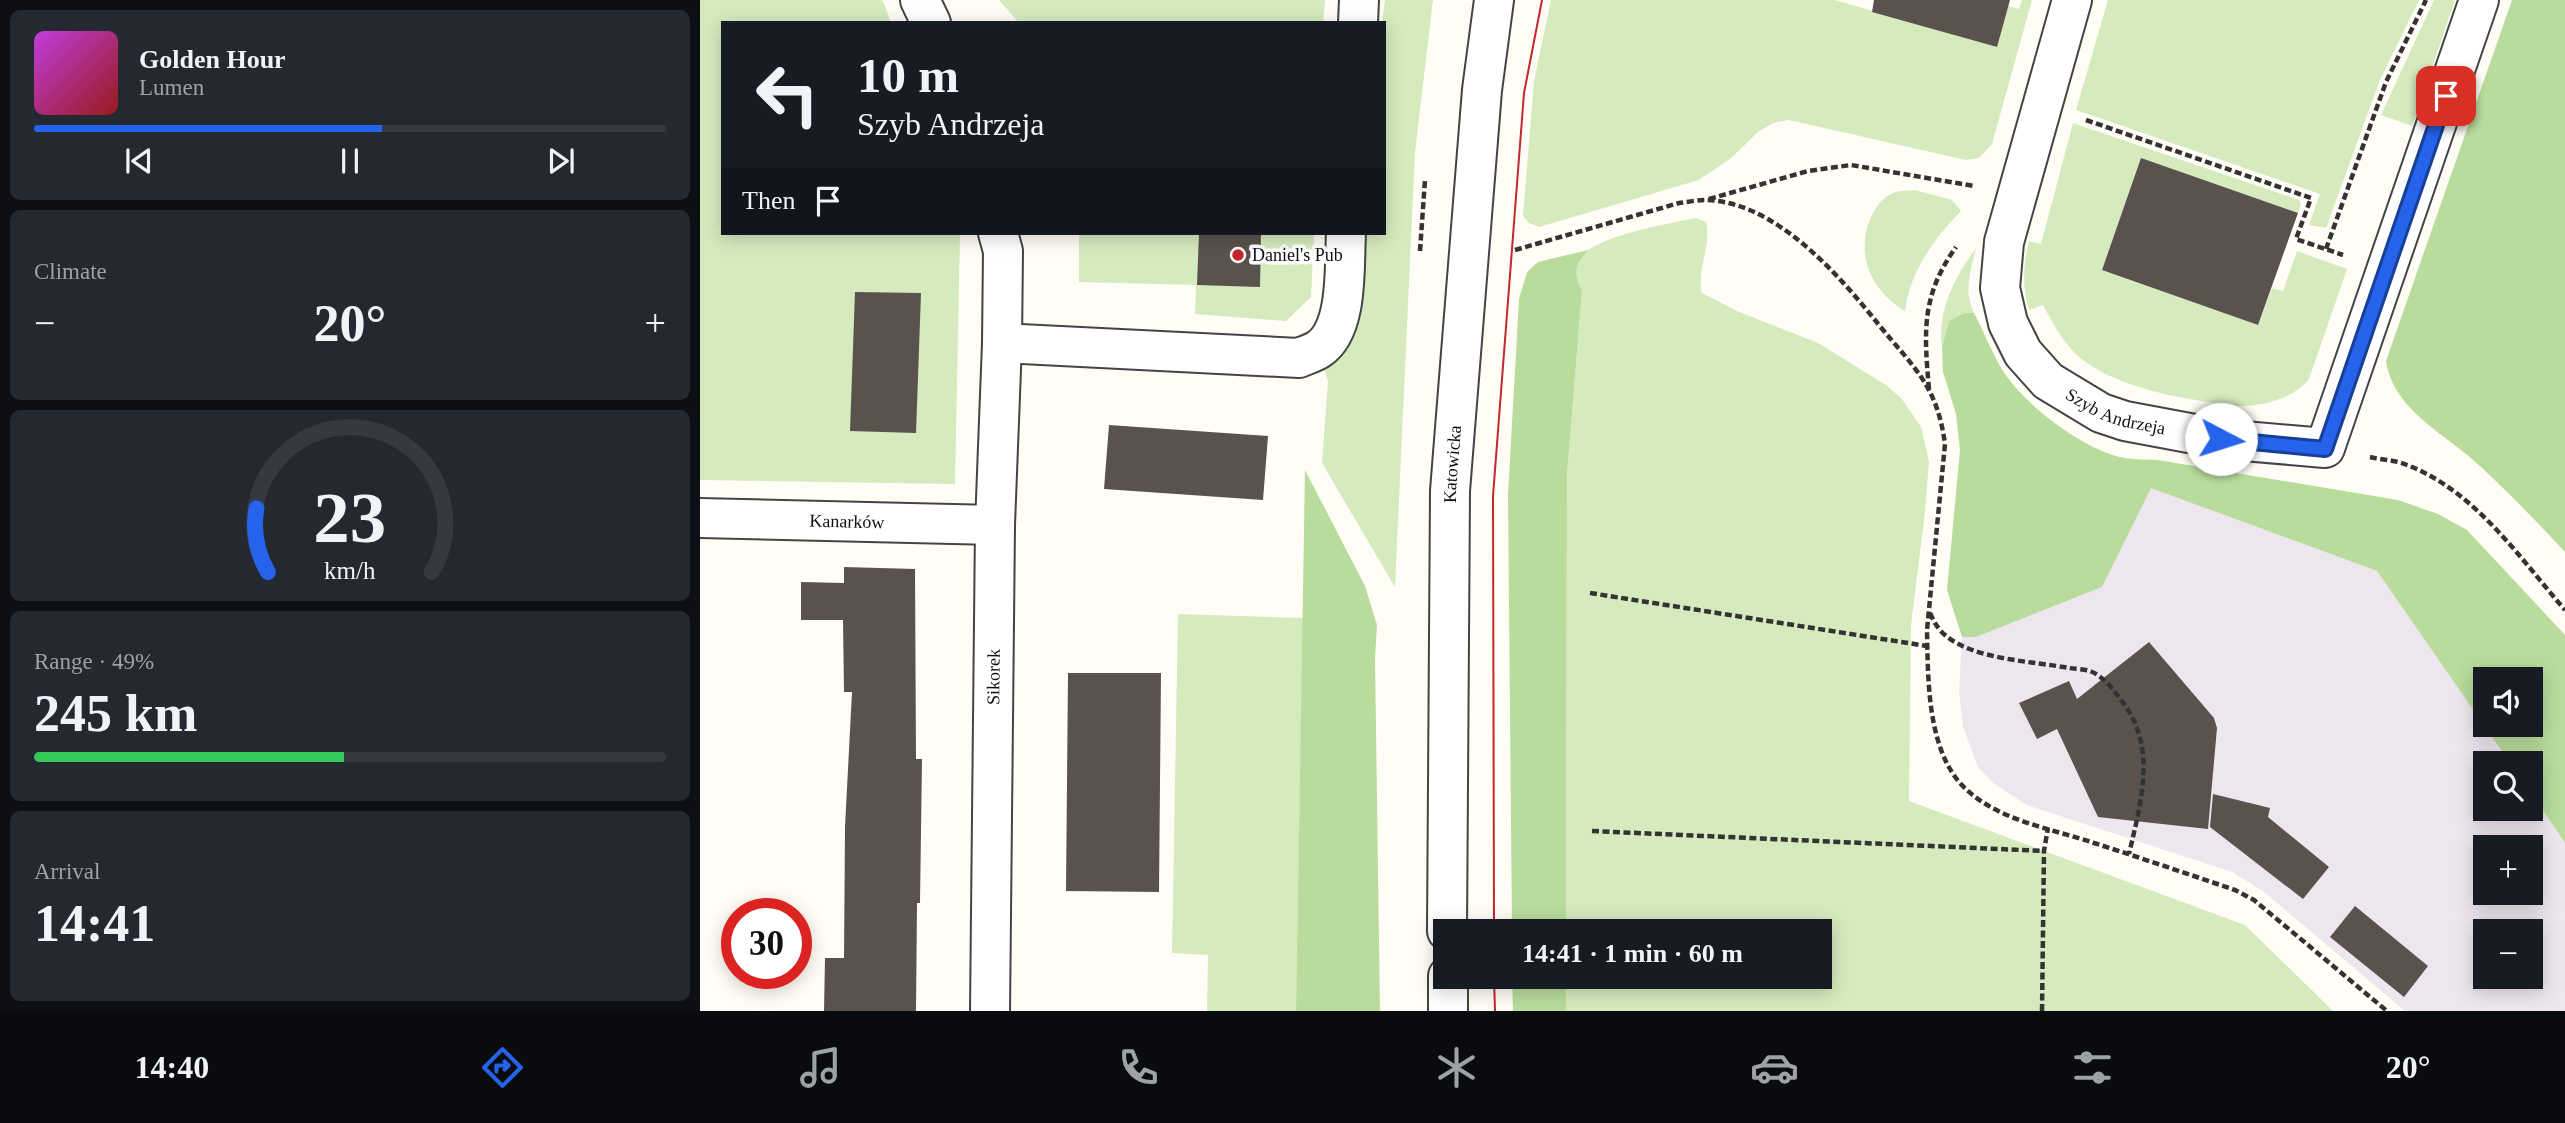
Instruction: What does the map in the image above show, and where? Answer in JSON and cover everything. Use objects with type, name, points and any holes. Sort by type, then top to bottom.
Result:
[{"type":"street","points":[[920,0],[930,21]]},
{"type":"street","points":[[1358,21],[1359,0]]},
{"type":"street","name":"Katowicka","points":[[1447,919],[1450,491],[1482,90],[1494,0]]},
{"type":"street","name":"Szyb Andrzeja","points":[[2072,0],[2004,242],[2000,288],[2008,323],[2023,352],[2048,381],[2101,414],[2221,439],[2325,449]]},
{"type":"street","points":[[2325,449],[2479,0]]},
{"type":"street","name":"Sikorek","points":[[990,1011],[995,526],[1002,343],[1003,251],[999,235]]},
{"type":"street","points":[[1002,343],[1299,358],[1321,348],[1335,330],[1342,307],[1346,235]]},
{"type":"street","name":"Kanarków","points":[[700,518],[995,526]]},
{"type":"street","points":[[1448,989],[1448,1011]]},
{"type":"path","points":[[2326,249],[2386,82],[2426,0]]},
{"type":"path","points":[[2075,117],[2311,198],[2296,239],[2386,270]]},
{"type":"path","points":[[1467,264],[1679,203],[1706,200],[1808,171],[1851,164],[2014,204]]},
{"type":"path","points":[[1706,200],[1748,211],[1777,225],[1830,267],[1915,366],[1941,415],[1945,444],[1929,612],[1928,691],[1932,716],[1948,763],[1959,782],[1978,799],[2018,820],[2129,854],[2235,890],[2254,900],[2387,1011]]},
{"type":"path","points":[[1930,390],[1925,323],[1943,266],[1956,247],[2014,204]]},
{"type":"path","points":[[2325,449],[2406,464],[2442,483],[2475,507],[2565,610]]},
{"type":"path","points":[[1590,593],[1927,646]]},
{"type":"path","points":[[1929,612],[1938,629],[1961,646],[1996,656],[2090,671],[2105,681],[2117,694],[2142,739],[2145,772],[2129,854]]},
{"type":"path","points":[[2042,1011],[2044,851],[2048,828]]},
{"type":"path","points":[[1592,831],[2044,851]]},
{"type":"shaded area","points":[[2150,487],[2377,571],[2473,710],[2473,737],[2492,737],[2502,751],[2473,751],[2473,821],[2543,821],[2543,811],[2565,843],[2565,1011],[2405,1011],[2264,892],[2232,872],[2027,805],[1993,783],[1978,767],[1963,727],[1959,692],[1962,637],[1976,637],[2102,587]]},
{"type":"green space","points":[[700,0],[882,0],[890,21],[721,21],[721,235],[960,235],[955,484],[700,480]]},
{"type":"green space","points":[[999,0],[1325,0],[1323,21],[1017,21]]},
{"type":"green space","points":[[1385,0],[1433,0],[1415,152],[1395,587],[1322,463],[1328,381],[1323,366],[1353,334],[1361,309],[1365,235],[1386,235],[1386,21],[1382,21]]},
{"type":"green space","points":[[1551,0],[1835,0],[1996,47],[2008,6],[2019,9],[2022,0],[2032,0],[1992,144],[1979,158],[1966,160],[1789,120],[1773,123],[1758,132],[1731,158],[1699,180],[1539,227],[1529,223],[1523,216],[1534,81]]},
{"type":"green space","points":[[2108,0],[2419,0],[2380,80],[2326,228],[2309,225],[2320,194],[2076,110]]},
{"type":"green space","points":[[2434,0],[2455,0],[2412,126],[2381,115]]},
{"type":"green space","points":[[2512,0],[2565,0],[2565,552],[2481,467],[2411,408],[2391,379],[2386,361]]},
{"type":"green space","points":[[2073,123],[2299,200],[2301,204],[2298,213],[2141,159],[2102,270],[2258,325],[2272,288],[2283,291],[2297,251],[2347,269],[2309,379],[2295,392],[2257,405],[2238,406],[2149,390],[2106,374],[2087,363],[2064,340],[2043,305],[2029,310],[2024,276],[2029,241],[2041,244]]},
{"type":"green space","points":[[1915,190],[1952,200],[1961,211],[1925,256],[1912,282],[1905,311],[1884,294],[1870,273],[1866,261],[1866,235],[1873,214],[1885,198],[1895,192]]},
{"type":"green space","points":[[1696,218],[1706,222],[1702,293],[1737,311],[1818,343],[1886,385],[1902,399],[1921,427],[1929,461],[1911,625],[1909,801],[2245,925],[2333,1011],[1566,1011],[1566,989],[1832,989],[1832,919],[1566,919],[1567,475],[1582,292],[1575,269],[1583,255],[1595,246],[1649,228]]},
{"type":"green space","points":[[1079,235],[1314,235],[1311,297],[1286,321],[1195,314],[1196,285],[1079,282]]},
{"type":"green space","points":[[1976,248],[1968,288],[1974,313],[1964,313],[1949,321],[1942,347],[1942,320],[1949,295]]},
{"type":"green space","points":[[1588,250],[1576,269],[1582,291],[1567,475],[1566,919],[1512,919],[1508,495],[1519,299],[1527,272],[1538,262]]},
{"type":"green space","points":[[1964,313],[1974,313],[2003,371],[2025,397],[2055,423],[2104,452],[2125,458],[2158,460],[2398,500],[2438,514],[2467,530],[2565,635],[2565,843],[2543,811],[2543,751],[2502,751],[2492,737],[2543,737],[2543,667],[2473,667],[2473,710],[2377,571],[2151,488],[2102,587],[1976,637],[1962,637],[1947,590],[1960,450],[1956,414],[1943,372],[1942,347],[1949,321]]},
{"type":"green space","points":[[1305,470],[1365,586],[1377,625],[1375,658],[1380,1011],[1296,1011]]},
{"type":"green space","points":[[1178,614],[1303,618],[1296,1011],[1207,1011],[1208,955],[1172,953]]},
{"type":"green space","points":[[1512,989],[1566,989],[1566,1011],[1513,1011]]},
{"type":"building","points":[[1874,0],[2010,0],[1997,47],[1872,12]]},
{"type":"building","points":[[2141,158],[2298,213],[2258,325],[2102,270]]},
{"type":"building","points":[[1199,235],[1261,235],[1260,287],[1197,285]]},
{"type":"building","points":[[855,292],[921,293],[916,433],[850,431]]},
{"type":"building","points":[[1109,425],[1268,436],[1263,500],[1104,489]]},
{"type":"building","points":[[844,567],[915,569],[916,759],[922,759],[916,1011],[824,1011],[825,958],[844,958],[845,827],[852,692],[844,692],[843,620],[801,620],[801,582],[844,583]]},
{"type":"building","points":[[2149,642],[2214,718],[2217,728],[2208,829],[2098,817],[2057,729],[2037,739],[2019,703],[2069,681],[2077,699]]},
{"type":"building","points":[[1068,673],[1161,673],[1159,892],[1066,891]]},
{"type":"building","points":[[2213,794],[2270,808],[2268,817],[2329,867],[2303,899],[2210,827]]},
{"type":"building","points":[[2355,906],[2428,966],[2404,997],[2330,937]]},
{"type":"tram line","points":[[1494,919],[1493,496],[1524,93],[1542,0]]},
{"type":"tram line","points":[[1494,989],[1495,1011]]},
{"type":"place","name":"Daniel's Pub","points":[[1238,255]]},
{"type":"route","points":[[2221,439],[2325,449],[2446,96]]}]
